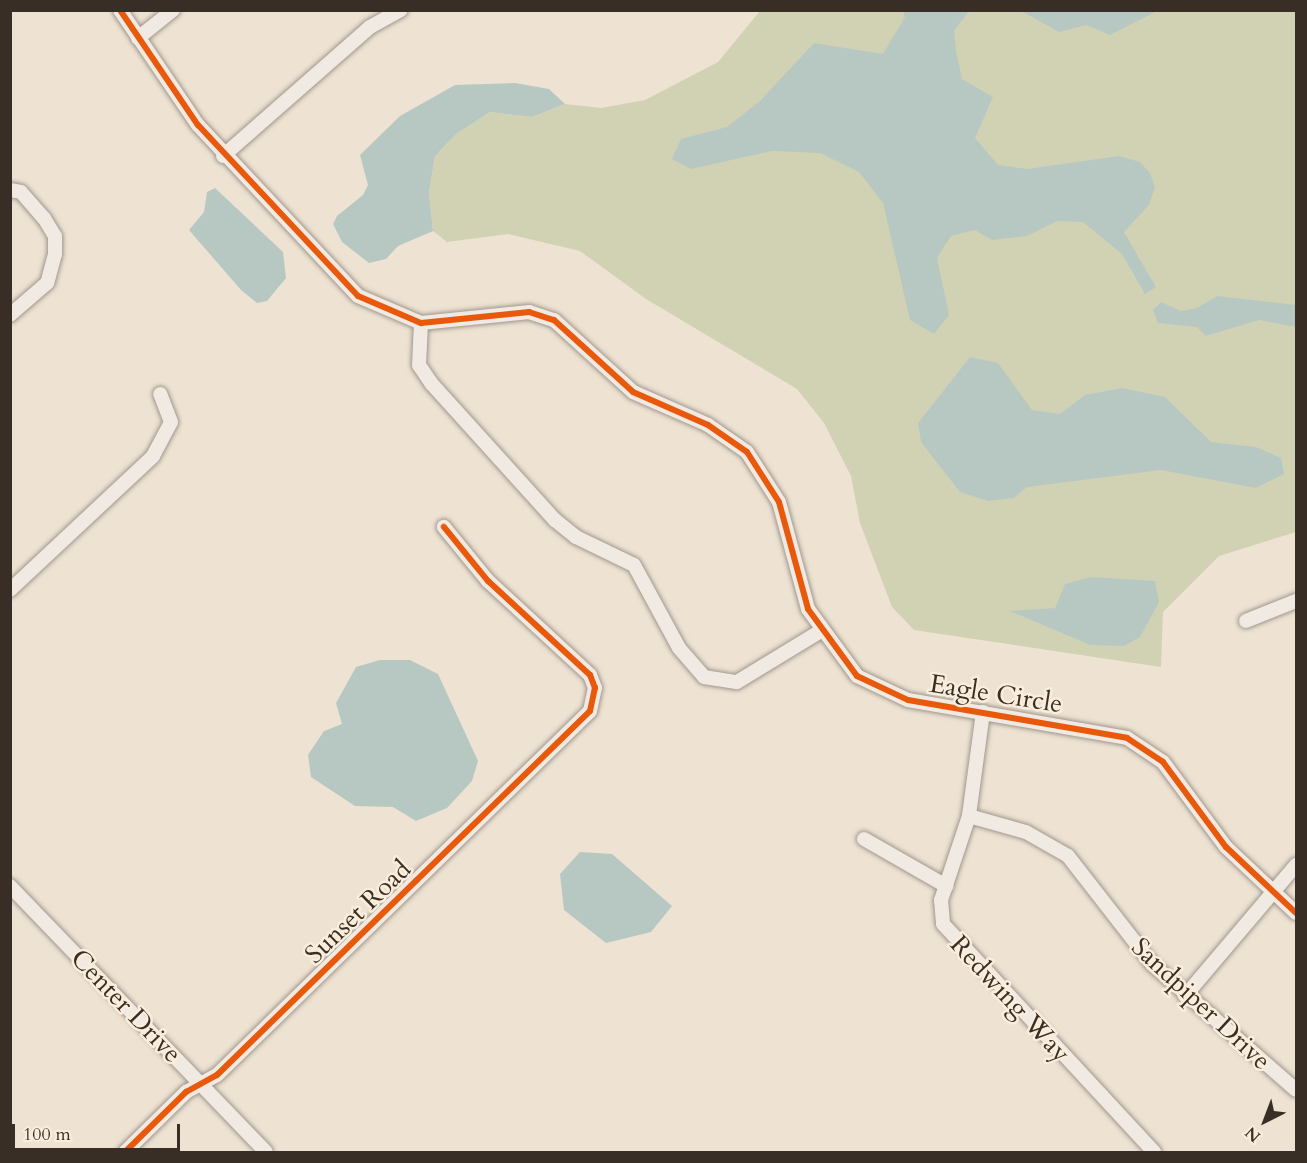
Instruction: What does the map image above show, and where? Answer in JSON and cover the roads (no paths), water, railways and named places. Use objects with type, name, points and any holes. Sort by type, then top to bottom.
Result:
[{"type":"street","name":"Eagle Circle","points":[[120,10],[223,156],[346,287],[372,305],[421,322],[541,314],[566,329],[597,364],[633,392],[729,436],[772,484],[799,587],[821,631],[857,676],[888,694],[1095,730],[1148,750],[1182,783],[1226,847],[1296,913]]},
{"type":"street","points":[[138,38],[173,10]]},
{"type":"street","points":[[223,156],[370,27],[400,10]]},
{"type":"street","points":[[10,190],[21,192],[44,218],[55,236],[55,254],[47,283],[10,315]]},
{"type":"street","points":[[421,322],[419,365],[431,383],[555,520],[576,537],[634,565],[679,648],[704,677],[737,682],[821,631]]},
{"type":"street","points":[[10,590],[153,456],[171,422],[160,394]]},
{"type":"street","name":"Sunset Road","points":[[125,1152],[186,1092],[217,1075],[590,711],[595,688],[590,675],[488,581],[444,527]]},
{"type":"street","points":[[1246,621],[1296,602]]},
{"type":"street","name":"Redwing Way","points":[[983,712],[969,816],[946,886],[941,912],[952,939],[1154,1152]]},
{"type":"street","name":"Sandpiper Drive","points":[[969,816],[1026,832],[1068,856],[1140,950],[1185,996],[1296,1090]]},
{"type":"street","points":[[864,839],[946,886]]},
{"type":"street","points":[[1185,996],[1296,865]]},
{"type":"street","name":"Center Drive","points":[[10,886],[266,1152]]}]
